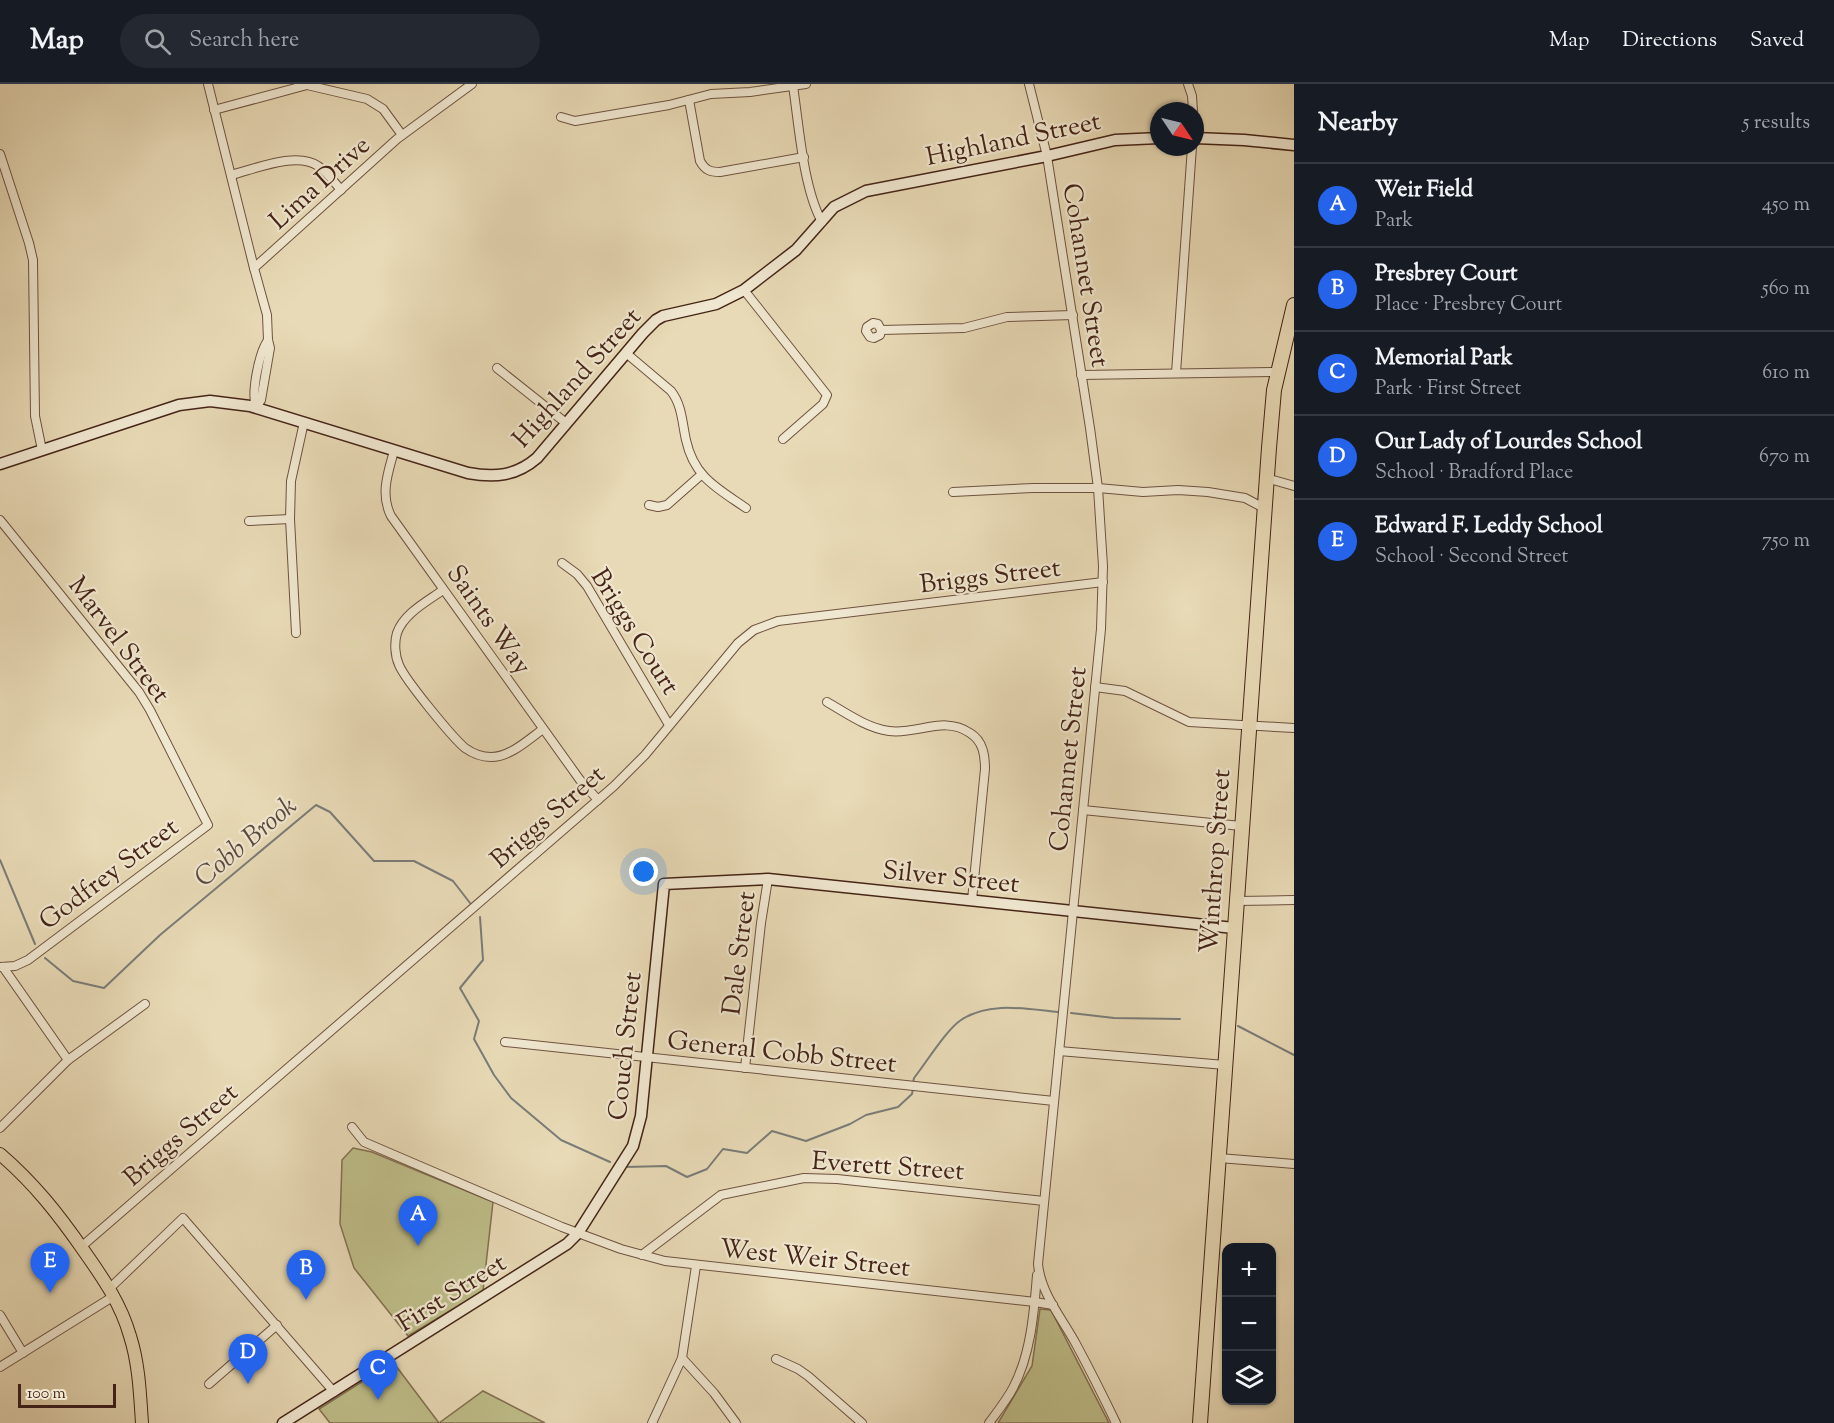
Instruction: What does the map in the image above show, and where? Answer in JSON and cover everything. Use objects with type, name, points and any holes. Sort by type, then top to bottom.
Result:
[{"type":"highway","name":"Winthrop Street","points":[[1200,1423],[1266,478],[1278,372],[1294,305]]},
{"type":"main road","points":[[3,1160],[43,1195],[112,1292],[131,1338],[142,1423]]},
{"type":"street","points":[[208,84],[267,315],[268,340],[263,347],[253,399],[256,408]]},
{"type":"street","points":[[561,117],[575,121],[711,94],[806,84]]},
{"type":"street","name":"Cohannet Street","points":[[1029,84],[1047,156],[1082,375],[1098,488],[1103,582],[1095,687],[1038,1264],[1041,1283],[1083,1357],[1116,1423]]},
{"type":"street","points":[[1188,84],[1192,102]]},
{"type":"street","points":[[214,110],[307,85],[367,99],[383,109],[402,135]]},
{"type":"street","name":"Lima Drive","points":[[254,268],[402,135],[470,85]]},
{"type":"street","points":[[793,86],[804,157],[815,208],[822,222]]},
{"type":"street","points":[[689,100],[699,157],[706,169],[720,172],[804,157]]},
{"type":"street","name":"Highland Street","points":[[0,464],[185,404],[217,401],[256,408],[468,472],[490,476],[506,475],[530,463],[656,320],[663,316],[716,304],[744,290],[796,250],[834,207],[852,196],[866,191],[1047,156],[1115,140],[1150,138]]},
{"type":"street","points":[[1204,138],[1294,145]]},
{"type":"street","points":[[0,154],[33,261],[35,416],[42,450]]},
{"type":"street","points":[[1176,374],[1191,156]]},
{"type":"street","points":[[231,176],[291,160],[305,160],[321,168],[341,190]]},
{"type":"street","points":[[744,290],[827,395],[823,404],[783,439]]},
{"type":"street","points":[[881,330],[964,328],[1007,317],[1073,315]]},
{"type":"street","points":[[626,353],[676,397],[680,406],[686,442],[701,475],[710,484],[746,508]]},
{"type":"street","points":[[497,368],[566,423]]},
{"type":"street","points":[[1082,375],[1278,372]]},
{"type":"street","points":[[296,633],[290,519],[291,481],[304,422]]},
{"type":"street","name":"Saints Way","points":[[394,451],[385,485],[387,508],[543,729],[580,780],[598,800]]},
{"type":"street","points":[[649,505],[658,507],[667,505],[701,475]]},
{"type":"street","points":[[1266,478],[1294,486]]},
{"type":"street","points":[[953,492],[1024,488],[1098,488],[1143,492],[1178,490],[1245,498],[1264,508]]},
{"type":"street","points":[[249,521],[290,519]]},
{"type":"street","name":"Marvel Street","points":[[0,520],[145,701],[208,825]]},
{"type":"street","name":"Briggs Court","points":[[562,563],[577,574],[587,586],[669,725]]},
{"type":"street","name":"Briggs Street","points":[[81,1247],[627,774],[738,643],[754,630],[769,623],[1103,582]]},
{"type":"street","points":[[444,590],[407,617],[397,634],[396,656],[409,681],[459,742],[478,755],[492,757],[508,754],[543,729]]},
{"type":"street","points":[[1095,687],[1125,691],[1189,722],[1294,728]]},
{"type":"street","points":[[826,702],[868,725],[886,731],[903,732],[947,725],[968,731],[980,741],[985,754],[985,769],[972,900]]},
{"type":"street","points":[[1083,810],[1241,826]]},
{"type":"street","name":"Godfrey Street","points":[[1,967],[15,966],[28,960],[208,825]]},
{"type":"street","name":"Silver Street","points":[[664,884],[768,879],[1234,928]]},
{"type":"street","name":"Dale Street","points":[[745,1068],[768,879]]},
{"type":"street","name":"Couch Street","points":[[578,1233],[635,1140],[641,1116],[664,884]]},
{"type":"street","points":[[1236,901],[1294,900]]},
{"type":"street","points":[[1,967],[68,1060]]},
{"type":"street","points":[[0,1128],[68,1060],[145,1004]]},
{"type":"street","name":"General Cobb Street","points":[[505,1042],[1054,1101]]},
{"type":"street","points":[[1059,1051],[1225,1065]]},
{"type":"street","name":"West Weir Street","points":[[352,1127],[364,1142],[578,1233],[642,1256],[696,1266],[1053,1305]]},
{"type":"street","points":[[1219,1158],[1294,1164]]},
{"type":"street","name":"Everett Street","points":[[642,1256],[721,1195],[804,1178],[831,1178],[1044,1201]]},
{"type":"street","points":[[0,1367],[112,1292],[183,1218],[334,1392]]},
{"type":"street","name":"First Street","points":[[283,1423],[567,1244],[578,1233]]},
{"type":"street","points":[[989,1423],[1009,1395],[1027,1351],[1038,1264]]},
{"type":"street","points":[[652,1423],[682,1358],[696,1266]]},
{"type":"street","points":[[0,1315],[23,1353]]},
{"type":"street","points":[[209,1384],[277,1325]]},
{"type":"street","points":[[682,1358],[714,1393],[736,1423]]},
{"type":"street","points":[[776,1359],[798,1369],[862,1423]]},
{"type":"shaded area","points":[[353,1148],[372,1152],[493,1202],[483,1291],[408,1336],[354,1268],[340,1224],[342,1160]]},
{"type":"shaded area","points":[[1040,1309],[1051,1310],[1109,1423],[998,1423],[1032,1366]]},
{"type":"shaded area","points":[[393,1362],[439,1423],[330,1423],[319,1409]]},
{"type":"shaded area","points":[[483,1391],[545,1423],[439,1423]]},
{"type":"waterway","name":"Cobb Brook","points":[[45,958],[73,981],[104,988],[160,935],[316,805],[330,812],[374,861],[414,861],[453,881],[470,903]]},
{"type":"waterway","name":"Cobb Brook","points":[[0,860],[35,944]]},
{"type":"waterway","name":"Cobb Brook","points":[[480,917],[483,960],[460,988],[479,1021],[474,1039],[494,1075],[511,1098],[561,1140],[610,1162]]},
{"type":"waterway","name":"Cobb Brook","points":[[913,1083],[914,1078],[949,1031],[972,1014],[996,1008],[1058,1012]]},
{"type":"waterway","name":"Cobb Brook","points":[[1071,1013],[1114,1018],[1180,1019]]},
{"type":"waterway","name":"Cobb Brook","points":[[1238,1026],[1294,1055]]},
{"type":"waterway","name":"Cobb Brook","points":[[625,1167],[666,1166],[687,1177],[707,1169],[723,1149],[747,1153],[772,1131],[806,1141],[850,1124],[866,1115],[898,1107],[912,1094],[913,1089]]},
{"type":"place","name":"Weir Field","points":[[418,1246]]},
{"type":"place","name":"Edward F. Leddy School","points":[[50,1293]]},
{"type":"place","name":"Presbrey Court","points":[[306,1300]]},
{"type":"place","name":"Our Lady of Lourdes School","points":[[248,1384]]},
{"type":"place","name":"Memorial Park","points":[[378,1400]]}]
